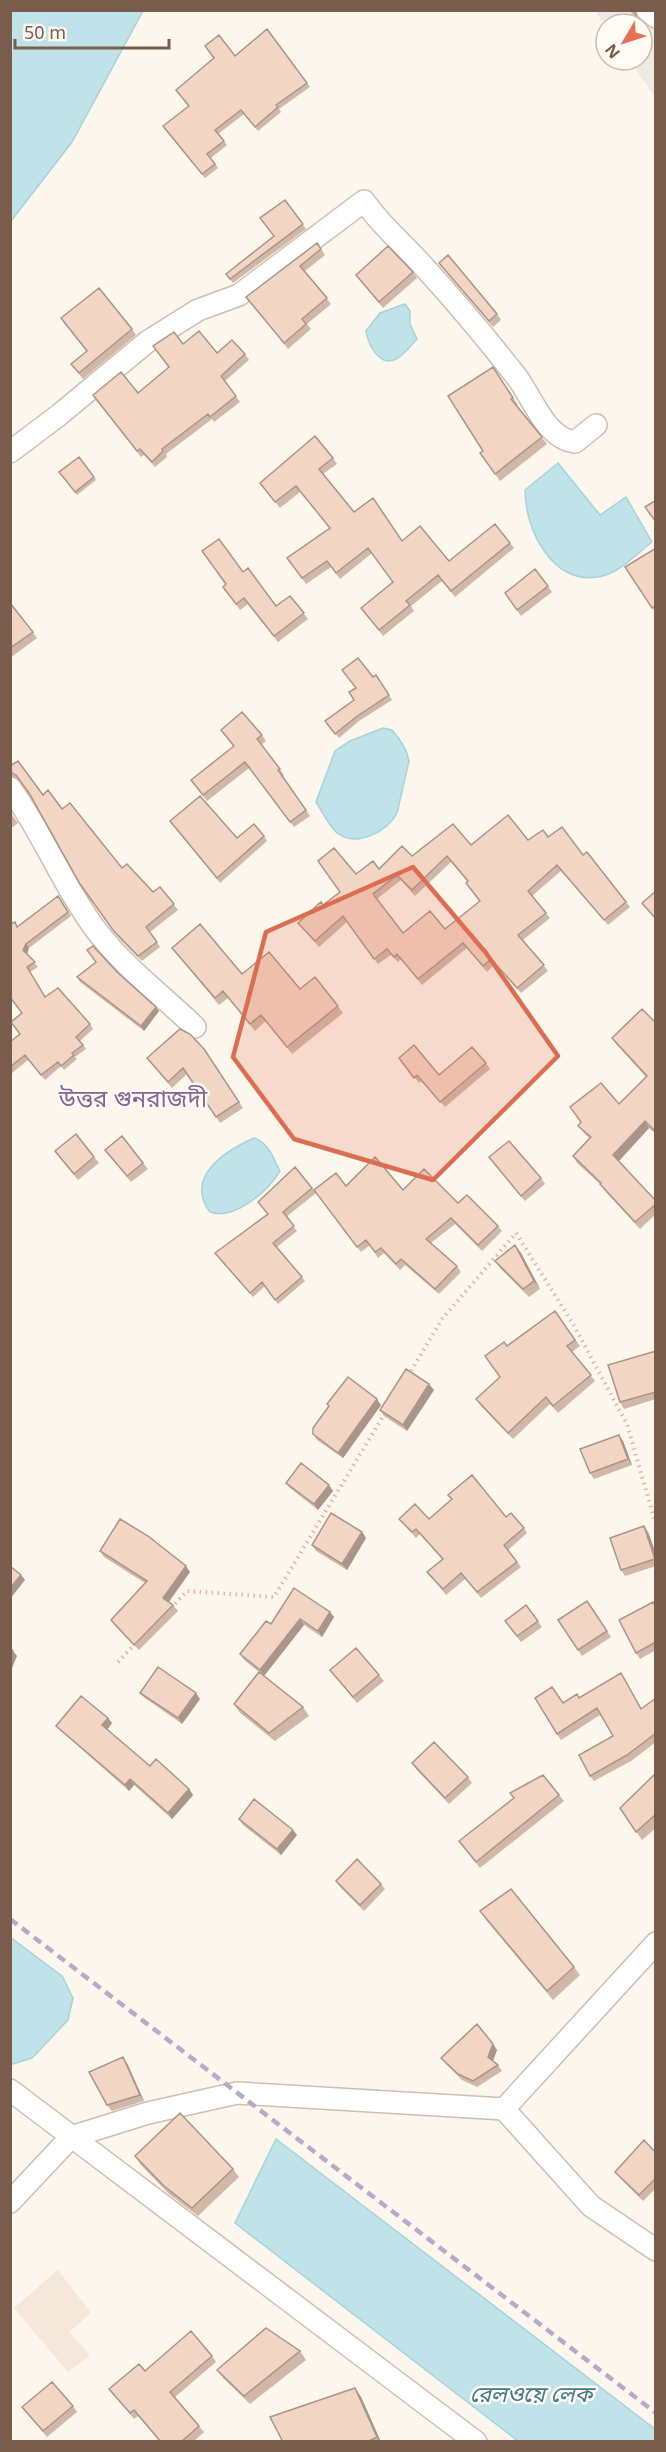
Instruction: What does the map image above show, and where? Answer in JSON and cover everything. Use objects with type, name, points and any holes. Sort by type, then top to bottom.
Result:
[{"type":"street","points":[[647,10],[656,17]]},
{"type":"street","points":[[10,452],[59,415],[147,342],[198,310],[238,295],[364,201],[385,229],[455,300],[518,379],[558,437],[575,442],[596,426]]},
{"type":"street","points":[[10,788],[31,817],[64,879],[95,929],[138,978],[162,995],[195,1028]]},
{"type":"street","points":[[504,2109],[656,1943]]},
{"type":"street","points":[[10,2090],[476,2442]]},
{"type":"street","points":[[10,2202],[71,2137],[148,2113],[237,2094],[504,2109],[591,2206],[656,2250]]},
{"type":"path","points":[[406,1379],[442,1319],[516,1233],[573,1324],[627,1424],[656,1526]]},
{"type":"path","points":[[164,1615],[188,1591],[274,1598],[388,1409]]},
{"type":"path","points":[[118,1662],[141,1638]]},
{"type":"highlighted area","points":[[413,867],[486,953],[558,1056],[433,1180],[294,1139],[233,1057],[266,932]]},
{"type":"shaded area","points":[[655,11],[655,97],[637,72],[654,72],[654,12],[596,12]]},
{"type":"shaded area","points":[[58,2270],[91,2313],[69,2332],[90,2355],[68,2372],[14,2308]]},
{"type":"water","points":[[11,10],[143,11],[72,142],[11,221]]},
{"type":"water","points":[[405,304],[410,311],[410,324],[417,339],[396,359],[384,360],[375,353],[366,331],[380,313]]},
{"type":"water","points":[[558,463],[600,515],[626,497],[652,542],[620,568],[598,577],[582,577],[567,572],[555,563],[544,551],[536,537],[526,505],[525,490]]},
{"type":"water","points":[[383,728],[392,730],[398,737],[409,761],[397,813],[387,826],[371,835],[354,839],[345,837],[334,830],[316,802],[335,751],[350,741]]},
{"type":"water","points":[[254,1138],[267,1147],[280,1171],[259,1195],[240,1208],[219,1214],[210,1212],[203,1199],[202,1188],[205,1177],[220,1158]]},
{"type":"water","points":[[10,1937],[62,1976],[73,1998],[68,2020],[32,2058],[13,2064],[10,2063]]},
{"type":"water","name":"রেলওয়ে লেক","points":[[276,2139],[655,2429],[655,2441],[518,2441],[235,2223]]},
{"type":"building","points":[[267,29],[307,83],[276,105],[278,107],[255,127],[241,110],[215,130],[224,141],[207,154],[215,164],[202,174],[163,126],[189,106],[176,90],[214,58],[205,46],[219,35],[235,56]]},
{"type":"building","points":[[285,200],[303,224],[230,279],[226,274],[274,236],[260,218]]},
{"type":"building","points":[[317,243],[321,249],[300,266],[327,298],[302,319],[306,324],[284,343],[246,297]]},
{"type":"building","points":[[388,246],[413,272],[379,302],[356,275]]},
{"type":"building","points":[[448,255],[497,314],[489,321],[439,263]]},
{"type":"building","points":[[99,288],[132,329],[79,373],[71,364],[87,351],[61,318]]},
{"type":"building","points":[[199,331],[217,353],[232,340],[245,354],[221,376],[236,396],[210,417],[208,414],[162,449],[163,451],[152,462],[140,449],[137,451],[93,395],[121,372],[138,393],[169,367],[153,346],[174,332],[183,344]]},
{"type":"building","points":[[493,367],[513,398],[511,399],[542,437],[495,474],[480,453],[483,451],[448,396]]},
{"type":"building","points":[[315,436],[333,458],[319,469],[354,512],[373,498],[402,541],[420,526],[449,561],[495,524],[510,543],[451,591],[438,575],[406,601],[410,605],[379,630],[361,608],[393,582],[368,548],[336,573],[327,561],[302,578],[287,558],[330,528],[296,486],[275,502],[260,483]]},
{"type":"building","points":[[79,457],[94,477],[75,492],[59,472]]},
{"type":"building","points":[[656,500],[656,522],[645,507]]},
{"type":"building","points":[[219,539],[243,572],[248,568],[276,606],[290,596],[304,613],[274,636],[244,598],[236,604],[223,587],[226,584],[202,551]]},
{"type":"building","points":[[656,548],[656,605],[652,608],[625,567]]},
{"type":"building","points":[[535,569],[548,586],[517,610],[505,593]]},
{"type":"building","points":[[10,603],[33,632],[10,648]]},
{"type":"building","points":[[358,658],[373,677],[376,675],[389,695],[335,734],[325,721],[354,700],[349,692],[356,688],[342,670]]},
{"type":"building","points":[[242,712],[262,735],[257,739],[280,769],[278,770],[306,810],[290,822],[245,762],[203,795],[191,780],[234,746],[221,730]]},
{"type":"building","points":[[18,761],[43,795],[48,790],[62,809],[70,803],[122,868],[127,864],[153,892],[160,887],[174,904],[146,927],[157,942],[138,956],[113,930],[80,884],[29,793],[16,775],[10,772],[10,766]]},
{"type":"building","points":[[200,796],[237,838],[254,824],[264,836],[217,878],[170,821]]},
{"type":"building","points":[[508,815],[528,840],[543,830],[548,837],[562,827],[583,855],[587,852],[626,902],[604,920],[557,865],[528,891],[546,913],[518,935],[544,965],[517,988],[491,959],[483,966],[463,943],[418,979],[397,954],[394,957],[387,949],[374,959],[343,916],[315,941],[298,923],[321,902],[323,905],[340,892],[318,861],[334,848],[356,874],[373,861],[379,869],[402,846],[412,856],[453,824],[471,845]],"holes":[[[447,856],[468,881],[466,883],[480,901],[445,929],[430,911],[403,933],[373,894],[397,875],[412,890]]]},
{"type":"building","points":[[656,891],[656,919],[642,903]]},
{"type":"building","points":[[58,896],[68,912],[26,944],[23,950],[35,962],[27,967],[45,997],[58,988],[90,1024],[76,1037],[83,1045],[72,1053],[74,1055],[61,1066],[58,1062],[41,1075],[25,1055],[10,1067],[10,1042],[20,1034],[11,1022],[22,1013],[10,997],[10,924],[15,922],[17,927]]},
{"type":"building","points":[[200,924],[242,974],[269,952],[300,989],[315,977],[338,1006],[287,1047],[261,1015],[250,1024],[223,991],[215,998],[172,948]]},
{"type":"building","points":[[93,946],[118,973],[156,1007],[141,1026],[77,977],[96,962],[87,950]]},
{"type":"building","points":[[642,1009],[656,1023],[656,1132],[645,1121],[613,1155],[656,1201],[656,1204],[635,1222],[601,1183],[573,1156],[591,1137],[578,1126],[581,1122],[570,1107],[601,1083],[619,1104],[647,1076],[612,1038]]},
{"type":"building","points":[[180,1029],[190,1034],[204,1049],[239,1102],[216,1117],[183,1068],[168,1082],[147,1058]]},
{"type":"building","points":[[414,1045],[439,1075],[472,1047],[486,1063],[440,1102],[417,1075],[414,1078],[399,1058]]},
{"type":"building","points":[[76,1134],[94,1157],[74,1174],[55,1151]]},
{"type":"building","points":[[122,1136],[143,1163],[127,1176],[105,1150]]},
{"type":"building","points":[[509,1141],[541,1178],[521,1196],[489,1157]]},
{"type":"building","points":[[375,1157],[403,1190],[424,1169],[458,1203],[467,1195],[498,1226],[478,1245],[451,1218],[426,1239],[457,1266],[435,1289],[401,1259],[396,1264],[381,1248],[375,1252],[366,1240],[357,1247],[314,1190],[336,1173],[346,1186]]},
{"type":"building","points":[[295,1167],[312,1188],[283,1212],[294,1226],[273,1243],[302,1277],[275,1300],[262,1282],[250,1293],[215,1253],[268,1214],[258,1202]]},
{"type":"building","points":[[515,1245],[534,1281],[523,1289],[495,1261]]},
{"type":"building","points":[[555,1311],[575,1340],[567,1346],[591,1375],[553,1406],[546,1397],[508,1433],[476,1399],[500,1377],[485,1356],[504,1342],[507,1346]]},
{"type":"building","points":[[656,1351],[656,1392],[620,1402],[608,1365]]},
{"type":"building","points":[[406,1369],[429,1384],[403,1425],[380,1410]]},
{"type":"building","points":[[348,1377],[377,1399],[338,1453],[313,1434],[313,1428],[329,1406],[327,1404]]},
{"type":"building","points":[[619,1435],[628,1459],[590,1473],[580,1449]]},
{"type":"building","points":[[301,1463],[329,1485],[314,1504],[286,1483]]},
{"type":"building","points":[[472,1475],[506,1517],[511,1513],[524,1528],[504,1545],[517,1562],[477,1592],[461,1573],[443,1589],[427,1572],[443,1559],[416,1529],[412,1532],[399,1519],[415,1504],[429,1519],[452,1499],[448,1495]]},
{"type":"building","points":[[331,1513],[362,1532],[342,1564],[312,1545]]},
{"type":"building","points":[[120,1519],[148,1536],[186,1566],[163,1598],[173,1605],[134,1645],[111,1620],[147,1581],[100,1551]]},
{"type":"building","points":[[644,1526],[655,1559],[621,1570],[610,1538]]},
{"type":"building","points":[[10,1566],[21,1575],[10,1588]]},
{"type":"building","points":[[294,1588],[330,1612],[318,1631],[300,1619],[260,1670],[240,1654],[266,1621],[271,1624]]},
{"type":"building","points":[[587,1601],[607,1631],[578,1650],[558,1620]]},
{"type":"building","points":[[653,1602],[656,1607],[656,1642],[636,1653],[619,1620]]},
{"type":"building","points":[[526,1605],[538,1621],[517,1636],[505,1621]]},
{"type":"building","points":[[356,1648],[379,1675],[353,1697],[330,1670]]},
{"type":"building","points":[[158,1667],[196,1693],[178,1718],[140,1693]]},
{"type":"building","points":[[259,1672],[303,1707],[269,1733],[234,1704]]},
{"type":"building","points":[[621,1673],[641,1709],[656,1698],[656,1733],[627,1755],[590,1776],[579,1755],[613,1736],[597,1708],[557,1734],[535,1698],[552,1687],[563,1703],[577,1694],[579,1698]]},
{"type":"building","points":[[81,1696],[108,1718],[102,1725],[150,1766],[156,1759],[189,1789],[168,1813],[130,1779],[125,1785],[56,1726]]},
{"type":"building","points":[[434,1742],[468,1777],[445,1798],[412,1763]]},
{"type":"building","points":[[656,1773],[656,1814],[636,1832],[620,1808]]},
{"type":"building","points":[[543,1775],[559,1795],[476,1862],[459,1841],[514,1798],[510,1793]]},
{"type":"building","points":[[254,1799],[293,1830],[277,1849],[239,1819]]},
{"type":"building","points":[[357,1859],[381,1884],[360,1905],[336,1881]]},
{"type":"building","points":[[511,1889],[574,1967],[547,1991],[480,1911]]},
{"type":"building","points":[[477,2024],[493,2044],[488,2057],[498,2065],[473,2081],[458,2074],[441,2058]]},
{"type":"building","points":[[123,2057],[140,2095],[107,2105],[89,2072]]},
{"type":"building","points":[[180,2113],[233,2169],[192,2208],[163,2185],[135,2156]]},
{"type":"building","points":[[644,2140],[656,2153],[656,2178],[639,2195],[615,2172]]},
{"type":"building","points":[[266,2328],[300,2351],[244,2396],[217,2370]]},
{"type":"building","points":[[191,2331],[212,2356],[170,2392],[199,2426],[181,2442],[161,2442],[134,2410],[130,2413],[109,2389],[139,2364],[145,2371]]},
{"type":"building","points":[[52,2382],[73,2406],[43,2431],[22,2407]]},
{"type":"building","points":[[355,2388],[377,2437],[367,2442],[283,2442],[270,2417]]},
{"type":"railway","points":[[10,1919],[656,2413]]},
{"type":"district","name":"উত্তর গুনরাজদী","points":[[133,1097]]}]
